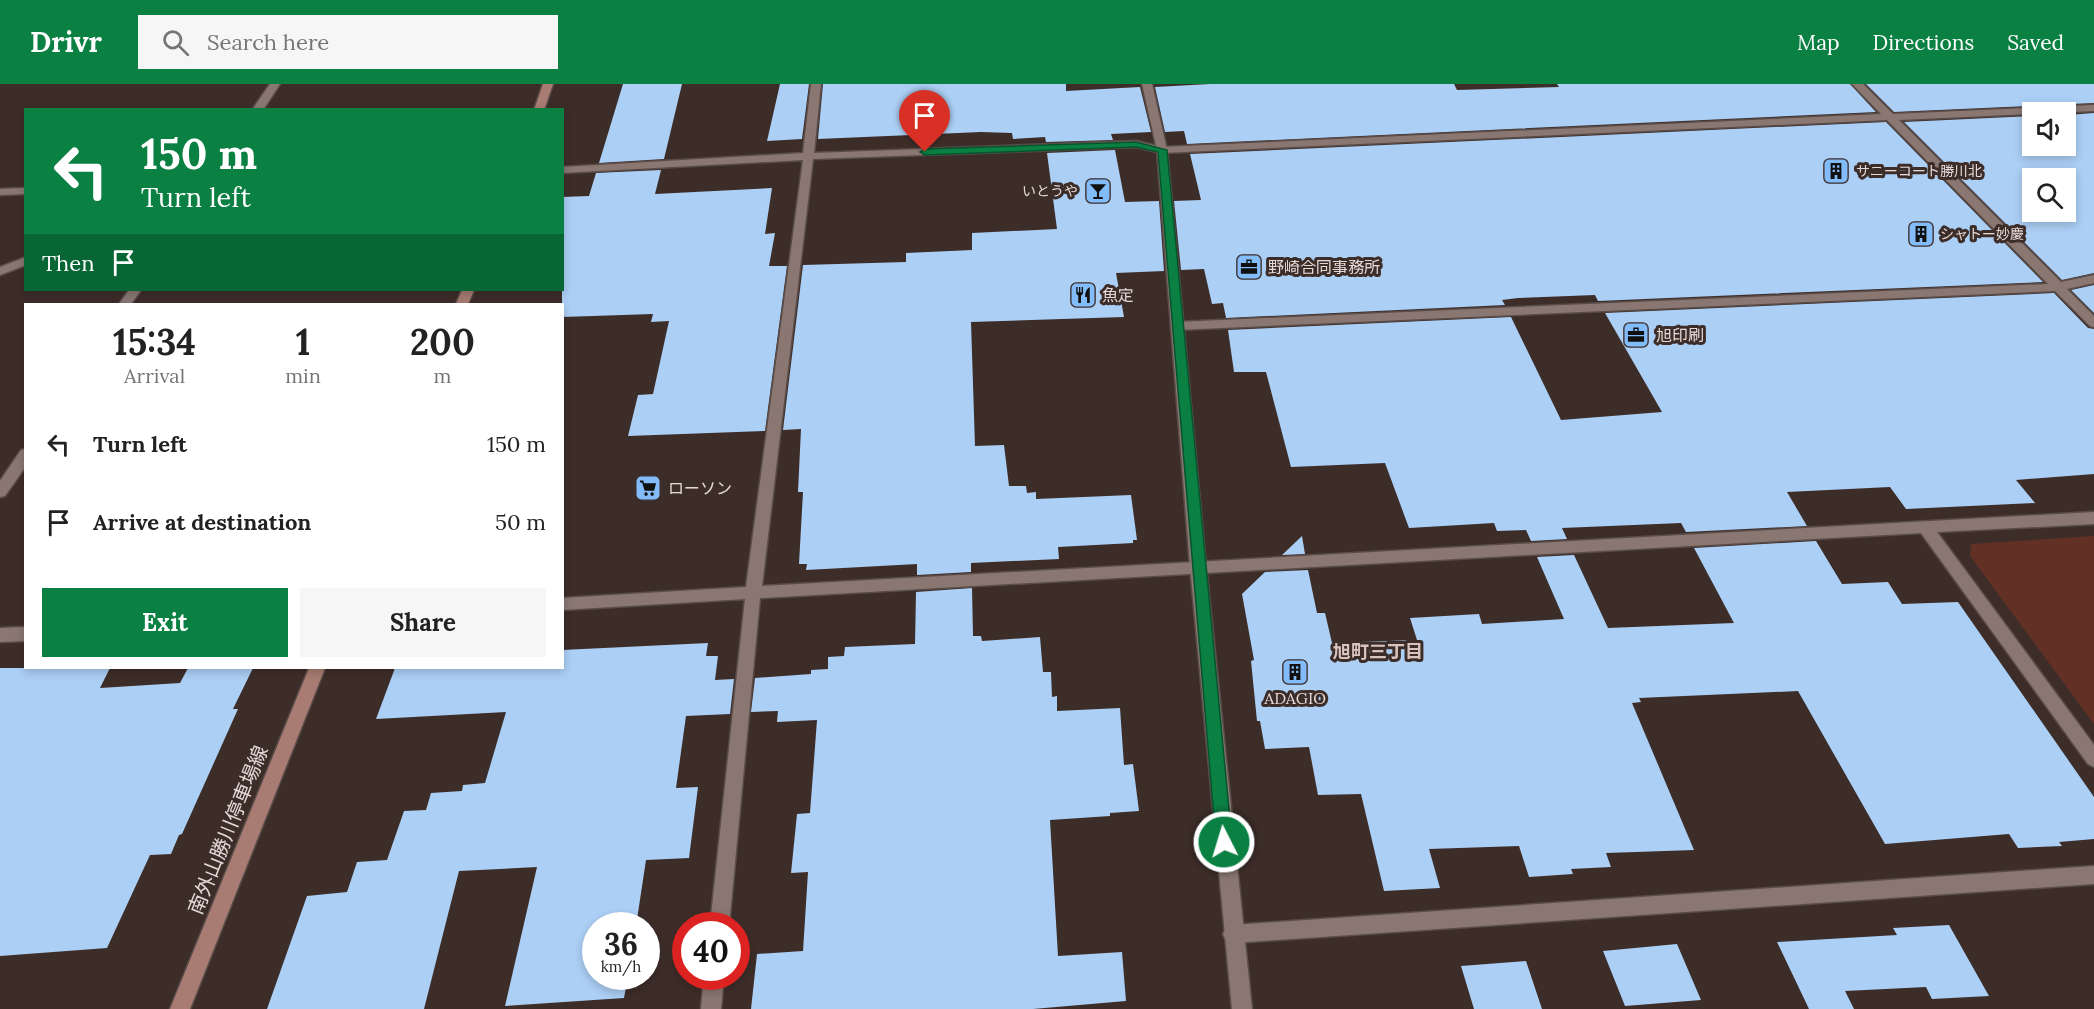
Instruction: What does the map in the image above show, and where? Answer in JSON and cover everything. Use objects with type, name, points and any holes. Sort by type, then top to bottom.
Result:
[{"type":"main road","points":[[540,108],[549,84]]},
{"type":"main road","name":"南外山勝川停車場線","points":[[180,1009],[316,669]]},
{"type":"street","points":[[258,108],[275,84]]},
{"type":"street","points":[[720,912],[753,593],[816,84]]},
{"type":"street","points":[[1147,84],[1162,150],[1198,566],[1242,1009]]},
{"type":"street","points":[[1857,84],[2094,323]]},
{"type":"street","points":[[564,170],[808,156],[1136,144],[1162,150],[2094,108]]},
{"type":"street","points":[[0,192],[24,190]]},
{"type":"street","points":[[0,271],[24,262]]},
{"type":"street","points":[[1177,326],[2058,287],[2094,279]]},
{"type":"street","points":[[0,492],[24,457]]},
{"type":"street","points":[[564,604],[1198,566],[2094,518]]},
{"type":"street","points":[[1926,528],[2094,759]]},
{"type":"street","points":[[0,635],[24,634]]},
{"type":"street","points":[[1233,934],[2094,874]]},
{"type":"street","points":[[711,1009],[713,990]]},
{"type":"shaded area","points":[[2094,536],[2094,724],[1970,556],[1971,544]]},
{"type":"building","points":[[623,84],[682,84],[664,159],[599,163]]},
{"type":"building","points":[[780,84],[809,84],[802,139],[767,141]]},
{"type":"building","points":[[823,84],[1066,84],[1066,91],[1140,87],[1151,132],[1111,134],[1113,140],[1046,142],[1045,137],[1013,139],[1012,133],[981,132],[818,139]]},
{"type":"building","points":[[1210,84],[1454,84],[1457,90],[1559,87],[1557,84],[1850,84],[1876,112],[1187,144],[1184,131],[1165,132],[1155,87]]},
{"type":"building","points":[[1866,84],[2094,84],[2094,103],[2022,102],[2022,106],[1894,112]]},
{"type":"building","points":[[2094,113],[2094,273],[2062,280],[1904,122],[2022,116],[2022,156],[2076,156],[2076,114]]},
{"type":"building","points":[[1886,122],[2043,282],[1598,301],[1595,295],[1518,298],[1502,300],[1505,305],[1226,318],[1223,303],[1212,304],[1204,269],[1181,270],[1174,201],[1201,200],[1190,154]]},
{"type":"building","points":[[1115,150],[1125,202],[1159,201],[1164,271],[1116,273],[1124,317],[971,322],[975,446],[1004,445],[1009,486],[1026,486],[1027,493],[1036,492],[1036,499],[1131,495],[1137,540],[1133,540],[1133,543],[1058,547],[1059,559],[971,563],[971,572],[917,575],[917,564],[806,570],[807,564],[799,564],[803,492],[798,492],[801,429],[783,430],[803,265],[906,262],[906,253],[972,250],[972,233],[1057,229],[1047,153]]},
{"type":"building","points":[[661,170],[655,194],[772,188],[765,234],[775,233],[769,266],[787,266],[765,431],[628,436],[638,395],[653,394],[669,321],[651,322],[653,314],[564,317],[562,291],[564,291],[564,197],[589,196],[596,173]]},
{"type":"building","points":[[2094,285],[2094,313],[2071,290]]},
{"type":"building","points":[[2054,293],[2088,328],[2094,329],[2094,474],[2016,480],[2035,503],[1906,509],[1890,487],[1787,492],[1807,526],[1686,532],[1681,523],[1562,528],[1567,539],[1531,541],[1526,530],[1497,531],[1494,523],[1409,528],[1385,463],[1291,467],[1266,372],[1234,372],[1228,330],[1511,317],[1561,420],[1662,412],[1605,313]]},
{"type":"building","points":[[1302,536],[1305,554],[1282,555]]},
{"type":"building","points":[[1816,541],[1842,584],[1888,582],[1902,604],[1958,602],[2094,797],[2094,839],[2059,842],[2062,846],[2018,848],[2009,834],[1885,844],[1798,691],[1639,698],[1641,702],[1632,703],[1694,850],[1606,853],[1611,867],[1571,869],[1573,874],[1529,877],[1519,846],[1429,849],[1440,888],[1384,891],[1361,794],[1318,795],[1309,747],[1265,749],[1260,721],[1257,721],[1251,661],[1254,660],[1242,594],[1265,572],[1308,570],[1317,613],[1325,613],[1332,643],[1417,640],[1410,618],[1479,614],[1482,624],[1564,619],[1537,557],[1574,555],[1608,628],[1734,623],[1694,548]]},
{"type":"building","points":[[972,588],[973,636],[981,636],[982,641],[1040,637],[1043,672],[1051,672],[1052,697],[1057,696],[1057,711],[1120,708],[1124,765],[1133,764],[1139,811],[1110,813],[1110,816],[1050,820],[1058,956],[1122,952],[1126,1001],[1033,1009],[751,1009],[757,954],[803,951],[808,872],[791,873],[797,814],[810,813],[817,720],[777,722],[778,711],[751,712],[755,678],[811,674],[811,670],[828,669],[828,657],[844,656],[845,647],[915,644],[916,592]]},
{"type":"building","points":[[708,643],[706,656],[718,656],[715,680],[734,679],[730,714],[686,716],[676,788],[698,787],[689,858],[646,860],[638,912],[582,912],[582,990],[625,990],[624,998],[505,1006],[537,867],[459,871],[424,1009],[267,1009],[307,896],[347,892],[357,862],[387,860],[404,811],[426,810],[431,793],[462,791],[463,785],[485,783],[506,712],[376,719],[395,669],[564,669],[564,650]]},
{"type":"building","points":[[0,668],[110,669],[100,688],[180,683],[187,669],[253,669],[233,709],[238,709],[182,834],[179,835],[171,854],[150,855],[107,948],[0,956]]},
{"type":"building","points":[[1949,925],[1989,996],[1932,999],[1926,987],[1845,991],[1854,1009],[1809,1009],[1777,942],[1897,935],[1893,928]]},
{"type":"building","points":[[1677,944],[1701,1000],[1625,1006],[1603,951]]},
{"type":"building","points":[[1526,961],[1542,1009],[1474,1009],[1461,966]]},
{"type":"place","name":"サニーコート勝川北","points":[[1836,171]]},
{"type":"place","name":"いとうや","points":[[1098,191]]},
{"type":"place","name":"シャトー妙慶","points":[[1921,234]]},
{"type":"place","name":"野崎合同事務所","points":[[1249,267]]},
{"type":"place","name":"魚定","points":[[1083,295]]},
{"type":"place","name":"旭印刷","points":[[1636,335]]},
{"type":"place","name":"ローソン","points":[[648,488]]},
{"type":"place","name":"ADAGIO","points":[[1295,672]]},
{"type":"district","name":"旭町三丁目","points":[[1378,652]]},
{"type":"route","points":[[925,152],[1136,144],[1162,150],[1224,842]]}]
